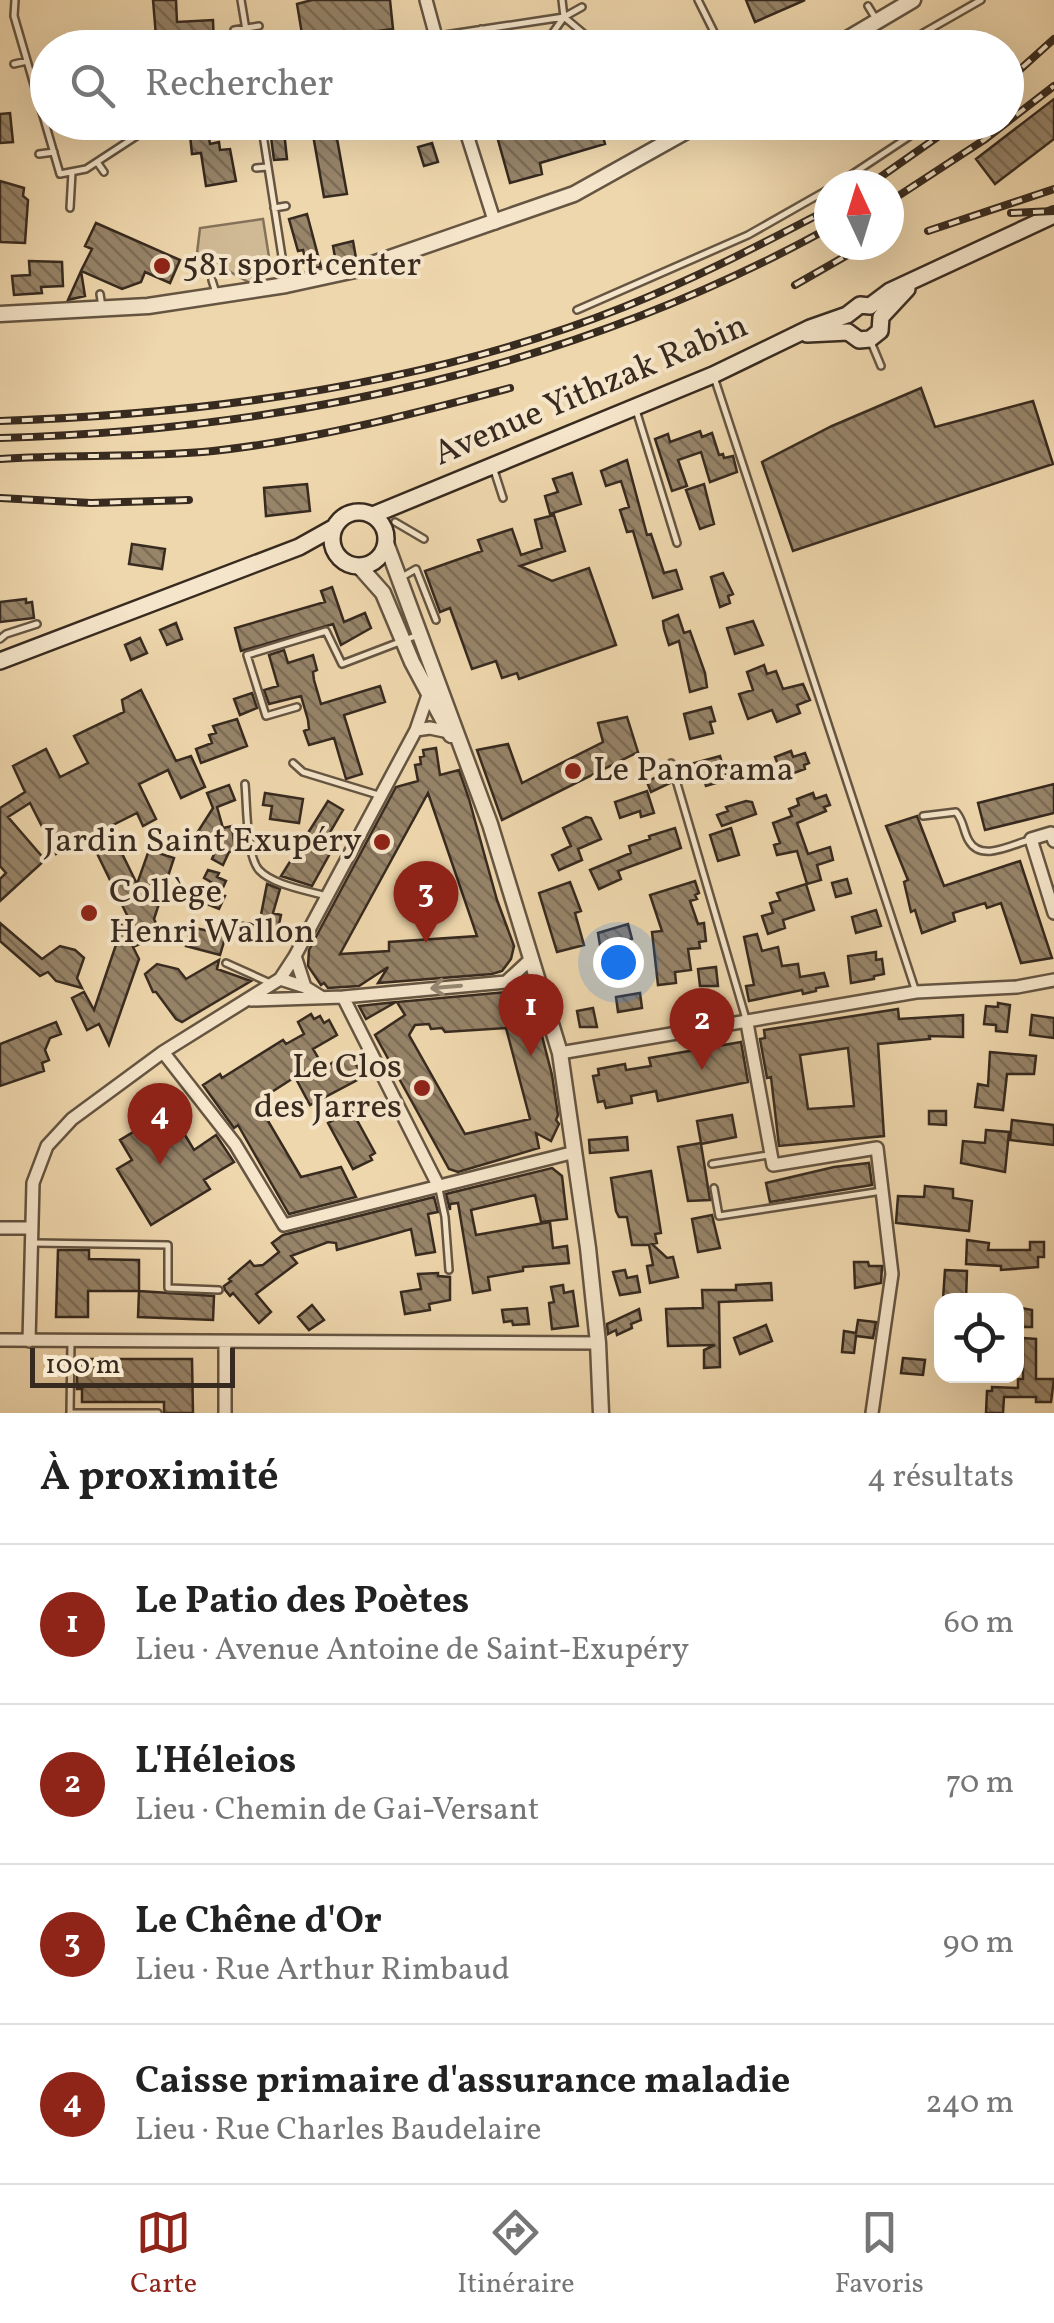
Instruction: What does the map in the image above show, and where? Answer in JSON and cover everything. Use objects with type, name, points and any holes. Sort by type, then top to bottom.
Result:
[{"type":"main road","points":[[875,311],[890,291],[1054,215]]},
{"type":"main road","points":[[848,332],[847,314],[860,305],[875,311]]},
{"type":"main road","points":[[795,337],[848,332],[859,340],[870,339],[880,330],[875,311]]},
{"type":"main road","name":"Avenue Yithzak Rabin","points":[[372,515],[636,408],[847,314]]},
{"type":"main road","name":"Avenue Yithzak Rabin","points":[[389,533],[411,502]]},
{"type":"main road","points":[[0,660],[299,547],[333,528],[346,514],[372,515],[389,533],[377,559],[359,566],[341,560],[335,553],[333,528]]},
{"type":"main road","points":[[299,547],[335,553]]},
{"type":"street","points":[[862,30],[913,0]]},
{"type":"street","points":[[474,140],[495,223]]},
{"type":"street","points":[[0,314],[101,302],[217,296],[356,270],[574,194],[671,140]]},
{"type":"street","points":[[389,533],[400,578],[490,824],[560,1053],[598,1343],[601,1413]]},
{"type":"street","points":[[359,566],[384,594],[429,695],[464,755]]},
{"type":"street","points":[[29,1341],[34,1183],[46,1146],[72,1119],[163,1052],[276,982],[296,956],[416,730],[429,695],[428,653]]},
{"type":"street","points":[[416,730],[449,732]]},
{"type":"street","points":[[1053,835],[1031,839],[1054,914]]},
{"type":"street","points":[[296,956],[306,986]]},
{"type":"street","points":[[506,982],[532,958]]},
{"type":"street","points":[[560,1053],[916,992],[1017,987],[1054,980]]},
{"type":"street","points":[[276,982],[306,986],[321,997]]},
{"type":"street","points":[[276,982],[290,998]]},
{"type":"street","points":[[251,1000],[343,997],[506,982],[542,991]]},
{"type":"street","points":[[343,997],[438,1185]]},
{"type":"street","points":[[747,1022],[773,1166],[877,1148],[892,1274],[872,1413]]},
{"type":"street","points":[[163,1052],[235,1144],[284,1225],[574,1152]]},
{"type":"street","points":[[0,1228],[32,1228]]},
{"type":"street","points":[[0,1340],[598,1343]]},
{"type":"street","points":[[224,1413],[225,1342]]},
{"type":"lane","points":[[241,0],[246,28]]},
{"type":"lane","points":[[562,0],[564,16],[579,30]]},
{"type":"lane","points":[[698,0],[713,30]]},
{"type":"lane","points":[[935,30],[981,0]]},
{"type":"lane","points":[[6,6],[16,1]]},
{"type":"lane","points":[[16,1],[14,16],[30,71]]},
{"type":"lane","points":[[478,30],[564,16],[582,6]]},
{"type":"lane","points":[[868,6],[877,21]]},
{"type":"lane","points":[[555,30],[564,16]]},
{"type":"lane","points":[[234,30],[260,26]]},
{"type":"lane","points":[[14,64],[27,61]]},
{"type":"lane","points":[[50,140],[60,174],[86,169],[131,140]]},
{"type":"lane","points":[[264,140],[286,285]]},
{"type":"lane","points":[[858,170],[903,140]]},
{"type":"lane","points":[[40,154],[54,152]]},
{"type":"lane","points":[[98,162],[104,172]]},
{"type":"lane","points":[[256,168],[268,167]]},
{"type":"lane","points":[[70,208],[72,172]]},
{"type":"lane","points":[[577,310],[748,236],[814,198]]},
{"type":"lane","points":[[274,208],[286,206]]},
{"type":"lane","points":[[212,280],[217,296]]},
{"type":"lane","points":[[870,339],[881,366]]},
{"type":"lane","points":[[714,374],[916,992]]},
{"type":"lane","points":[[636,408],[677,543]]},
{"type":"lane","points":[[493,466],[502,498]]},
{"type":"lane","points":[[389,533],[424,540]]},
{"type":"lane","points":[[400,578],[422,562]]},
{"type":"lane","points":[[416,568],[436,620]]},
{"type":"lane","points":[[0,639],[37,624]]},
{"type":"lane","points":[[297,708],[266,716],[247,655],[326,632],[342,664],[421,634]]},
{"type":"lane","points":[[671,762],[747,1022]]},
{"type":"lane","points":[[293,763],[302,772],[380,796]]},
{"type":"lane","points":[[244,784],[256,866],[278,880],[326,896]]},
{"type":"lane","points":[[923,816],[948,811],[960,815],[970,843],[978,851],[990,852],[1031,839]]},
{"type":"lane","points":[[226,963],[276,982]]},
{"type":"lane","points":[[712,1164],[771,1154]]},
{"type":"lane","points":[[438,1185],[449,1270]]},
{"type":"lane","points":[[714,1188],[719,1216],[885,1191]]},
{"type":"lane","points":[[32,1243],[168,1245],[168,1288],[219,1290]]},
{"type":"lane","points":[[71,1341],[70,1413],[158,1413]]},
{"type":"shaded area","points":[[263,219],[269,257],[267,270],[250,283],[197,253],[200,228]]},
{"type":"building","points":[[153,0],[176,0],[177,22],[213,20],[213,30],[156,30]]},
{"type":"building","points":[[312,0],[390,0],[393,29],[301,30],[297,4]]},
{"type":"building","points":[[746,0],[805,0],[755,22]]},
{"type":"building","points":[[1054,99],[1054,139],[995,184],[976,159],[1001,140],[1024,140],[1024,122]]},
{"type":"building","points":[[10,113],[13,142],[0,143],[0,114]]},
{"type":"building","points":[[191,140],[219,142],[220,150],[230,149],[236,181],[206,186],[201,153],[192,154]]},
{"type":"building","points":[[271,140],[285,140],[287,159],[274,160]]},
{"type":"building","points":[[314,140],[337,140],[347,194],[324,197]]},
{"type":"building","points":[[498,140],[604,140],[605,144],[540,163],[542,174],[510,183]]},
{"type":"building","points":[[432,143],[438,162],[424,166],[418,147]]},
{"type":"building","points":[[0,181],[24,188],[23,196],[28,200],[25,243],[0,242]]},
{"type":"building","points":[[307,214],[321,267],[308,269],[289,219]]},
{"type":"building","points":[[96,223],[180,260],[170,283],[145,272],[141,282],[122,289],[81,271],[92,249],[85,246]]},
{"type":"building","points":[[353,241],[356,258],[336,263],[333,246]]},
{"type":"building","points":[[29,261],[62,262],[63,286],[41,287],[42,293],[14,295],[12,276],[30,275]]},
{"type":"building","points":[[81,271],[85,296],[68,300]]},
{"type":"building","points":[[921,388],[935,427],[1033,401],[1053,464],[793,551],[762,462],[832,426]]},
{"type":"building","points":[[700,431],[702,437],[712,433],[719,455],[733,456],[737,472],[710,482],[701,452],[678,460],[687,486],[672,491],[655,439],[668,434],[670,442]]},
{"type":"building","points":[[627,460],[647,535],[651,534],[664,573],[676,570],[682,589],[653,598],[633,531],[627,532],[620,510],[629,507],[621,481],[606,486],[601,471]]},
{"type":"building","points":[[572,473],[581,504],[550,514],[545,496],[558,492],[553,479]]},
{"type":"building","points":[[307,484],[310,511],[266,516],[264,488]]},
{"type":"building","points":[[704,484],[714,524],[700,529],[686,490]]},
{"type":"building","points":[[554,515],[565,551],[520,566],[552,581],[589,568],[616,645],[519,679],[517,673],[502,678],[496,661],[472,669],[450,608],[440,612],[425,571],[482,551],[478,540],[512,529],[521,555],[542,548],[535,520]]},
{"type":"building","points":[[132,544],[165,549],[162,569],[129,564]]},
{"type":"building","points":[[723,573],[733,594],[728,596],[730,603],[720,607],[711,577]]},
{"type":"building","points":[[332,587],[344,622],[365,613],[371,628],[341,645],[333,624],[241,651],[235,628],[325,602],[321,591]]},
{"type":"building","points":[[26,599],[26,603],[32,602],[34,618],[0,622],[0,602]]},
{"type":"building","points":[[678,615],[684,633],[690,631],[705,673],[707,687],[690,692],[679,641],[669,645],[664,629],[663,621]]},
{"type":"building","points":[[753,621],[763,645],[735,654],[727,628]]},
{"type":"building","points":[[176,623],[182,639],[167,645],[160,630]]},
{"type":"building","points":[[140,638],[147,653],[131,660],[125,645]]},
{"type":"building","points":[[284,650],[288,663],[313,655],[317,670],[313,672],[314,680],[321,704],[380,686],[385,702],[344,715],[362,774],[346,779],[334,738],[309,745],[304,731],[309,729],[308,720],[301,696],[269,704],[264,690],[278,686],[269,655]]},
{"type":"building","points":[[764,665],[767,674],[776,671],[783,689],[803,684],[810,700],[797,705],[800,713],[777,722],[772,710],[748,719],[739,694],[753,690],[747,672]]},
{"type":"building","points":[[141,690],[176,761],[191,756],[205,787],[181,798],[168,770],[139,784],[156,819],[143,826],[137,813],[109,827],[137,884],[149,850],[174,858],[154,919],[161,934],[133,947],[139,959],[109,1045],[99,1024],[87,1030],[72,998],[84,992],[94,1010],[122,927],[119,919],[127,915],[89,837],[56,854],[30,803],[8,817],[45,860],[0,901],[0,879],[6,873],[0,866],[0,808],[25,792],[13,766],[46,749],[60,777],[88,763],[74,736],[124,712],[122,700]]},
{"type":"building","points":[[252,693],[257,708],[240,715],[234,699]]},
{"type":"building","points":[[711,707],[713,733],[690,739],[684,714]]},
{"type":"building","name":"Le Panorama","points":[[627,717],[638,752],[502,820],[477,750],[508,744],[522,783],[603,742],[598,723]]},
{"type":"building","points":[[237,719],[247,746],[201,763],[196,749],[212,743],[209,735],[216,733],[213,726]]},
{"type":"building","points":[[436,748],[440,775],[459,770],[514,946],[511,959],[502,971],[492,974],[378,983],[388,967],[359,986],[328,988],[324,983],[321,985],[308,966],[309,950],[396,787],[418,781],[415,765],[421,764],[423,750]],"holes":[[[428,793],[477,936],[389,942],[389,951],[340,954]]]},
{"type":"building","points":[[791,751],[793,757],[805,753],[809,763],[804,765],[805,769],[783,777],[775,757]]},
{"type":"building","points":[[720,756],[726,776],[723,781],[706,786],[703,776],[690,779],[687,765]]},
{"type":"building","points":[[667,771],[670,783],[651,792],[647,782]]},
{"type":"building","points":[[1054,784],[1054,813],[985,830],[978,803]]},
{"type":"building","points":[[229,785],[235,800],[217,807],[223,828],[232,826],[235,851],[229,852],[223,865],[212,859],[218,845],[197,833],[213,808],[207,793]]},
{"type":"building","points":[[647,791],[654,813],[641,817],[640,811],[620,818],[615,802]]},
{"type":"building","points":[[265,793],[303,799],[299,823],[270,819],[272,806],[263,805]]},
{"type":"building","points":[[813,793],[815,799],[826,795],[830,805],[824,807],[826,811],[797,823],[808,854],[830,847],[833,860],[817,865],[821,880],[807,884],[797,851],[777,855],[774,845],[780,843],[773,823],[792,816],[789,809],[799,805],[797,799]]},
{"type":"building","points":[[328,801],[343,810],[328,836],[339,837],[312,886],[281,876]]},
{"type":"building","points":[[752,802],[756,814],[722,826],[717,815],[728,811],[726,807]]},
{"type":"building","points":[[917,816],[944,886],[1020,861],[1052,958],[1021,963],[1001,903],[987,908],[985,903],[953,913],[955,921],[922,933],[915,910],[911,912],[904,882],[908,880],[886,826]]},
{"type":"building","points":[[591,818],[601,839],[578,849],[582,860],[559,870],[552,855],[571,846],[563,828]]},
{"type":"building","points":[[675,828],[681,848],[618,871],[621,879],[599,889],[590,870],[631,853],[629,846],[650,839],[649,836]]},
{"type":"building","points":[[731,828],[739,855],[718,861],[710,835]]},
{"type":"building","points":[[208,870],[219,873],[217,877],[226,881],[219,909],[202,902],[211,882],[204,878]]},
{"type":"building","points":[[847,879],[851,893],[836,897],[832,883]]},
{"type":"building","points":[[695,881],[699,893],[695,895],[697,899],[690,901],[698,924],[704,923],[706,941],[699,942],[700,948],[688,949],[691,970],[675,972],[676,983],[658,985],[652,932],[662,931],[650,895]]},
{"type":"building","points":[[570,882],[581,911],[575,913],[584,945],[557,952],[539,893]]},
{"type":"building","points":[[267,884],[280,889],[273,913],[281,915],[276,938],[235,930],[236,922],[259,925]]},
{"type":"building","points":[[806,884],[814,910],[783,920],[785,928],[768,934],[762,916],[773,913],[770,903],[780,900],[777,893]]},
{"type":"building","points":[[876,910],[881,926],[856,933],[852,917]]},
{"type":"building","points":[[0,923],[42,959],[60,946],[75,950],[84,958],[77,978],[82,988],[56,981],[48,972],[40,976],[0,941]]},
{"type":"building","points":[[215,924],[228,928],[220,955],[186,946],[191,927],[213,932]]},
{"type":"building","points":[[628,924],[632,939],[615,944],[617,962],[603,964],[598,933]]},
{"type":"building","points":[[757,934],[762,951],[778,947],[782,966],[798,964],[800,977],[824,973],[828,986],[803,994],[802,990],[749,1001],[746,986],[754,985],[744,937]]},
{"type":"building","points":[[876,952],[876,960],[882,959],[884,974],[851,983],[848,956]]},
{"type":"building","points":[[219,960],[217,969],[251,981],[182,1022],[153,992],[145,974],[157,964],[178,969],[186,979]]},
{"type":"building","points":[[716,967],[718,986],[700,986],[698,969]]},
{"type":"building","points":[[507,992],[521,995],[534,1005],[558,1115],[559,1124],[551,1141],[536,1133],[539,1148],[458,1172],[449,1169],[375,1035],[405,1015],[397,1002]],"holes":[[[429,1024],[431,1029],[442,1028],[445,1032],[506,1028],[530,1119],[465,1134],[409,1035],[415,1025]]]},
{"type":"building","points":[[640,993],[642,1008],[618,1012],[616,997]]},
{"type":"building","points":[[396,1002],[366,1019],[359,1006]]},
{"type":"building","points":[[998,1003],[1010,1005],[1007,1032],[984,1024],[986,1006],[998,1007]]},
{"type":"building","points":[[593,1008],[597,1027],[580,1027],[577,1011]]},
{"type":"building","points":[[898,1009],[899,1019],[963,1015],[963,1037],[929,1036],[930,1039],[878,1044],[884,1136],[779,1146],[771,1077],[767,1078],[760,1039],[765,1038],[764,1030]],"holes":[[[848,1048],[854,1106],[808,1109],[800,1055]]]},
{"type":"building","points":[[311,1014],[314,1019],[320,1016],[324,1023],[329,1020],[337,1035],[313,1049],[324,1068],[349,1052],[363,1077],[310,1105],[295,1077],[258,1104],[301,1177],[341,1167],[356,1197],[289,1214],[238,1125],[234,1128],[203,1085],[220,1074],[222,1078],[283,1040],[286,1044],[304,1034],[298,1022]]},
{"type":"building","points":[[1032,1015],[1054,1018],[1054,1038],[1030,1035]]},
{"type":"building","points":[[56,1022],[61,1034],[50,1038],[45,1050],[49,1060],[42,1063],[44,1071],[0,1086],[0,1044]]},
{"type":"building","points":[[741,1042],[748,1082],[658,1101],[656,1091],[631,1096],[632,1103],[606,1108],[604,1101],[598,1102],[593,1076],[599,1075],[598,1069],[625,1064],[626,1070],[651,1066],[649,1058]]},
{"type":"building","points":[[990,1052],[1036,1056],[1034,1074],[1007,1074],[1003,1110],[975,1107],[978,1084],[988,1086]]},
{"type":"building","points":[[170,1110],[194,1150],[216,1135],[234,1162],[204,1180],[210,1189],[151,1225],[117,1169],[132,1160],[120,1140]]},
{"type":"building","points":[[352,1111],[375,1153],[370,1156],[372,1160],[353,1169],[328,1123]]},
{"type":"building","points":[[929,1111],[946,1111],[946,1125],[929,1124]]},
{"type":"building","points":[[732,1115],[736,1137],[701,1144],[710,1200],[688,1201],[678,1147],[701,1143],[697,1121]]},
{"type":"building","points":[[1012,1120],[1054,1125],[1054,1145],[1010,1140]]},
{"type":"building","points":[[986,1130],[1009,1132],[1005,1172],[961,1163],[963,1141],[985,1143]]},
{"type":"building","points":[[627,1137],[628,1150],[590,1153],[589,1140]]},
{"type":"building","points":[[869,1163],[872,1185],[770,1202],[766,1183]]},
{"type":"building","points":[[552,1168],[562,1176],[567,1219],[541,1222],[535,1195],[471,1210],[476,1235],[550,1222],[553,1248],[567,1246],[569,1263],[523,1267],[523,1271],[488,1277],[490,1290],[473,1293],[458,1203],[450,1204],[450,1210],[446,1194]]},
{"type":"building","points":[[651,1171],[661,1233],[655,1234],[657,1243],[652,1244],[667,1258],[673,1257],[678,1277],[650,1283],[647,1266],[653,1265],[649,1245],[632,1245],[627,1217],[619,1217],[616,1211],[611,1178]]},
{"type":"building","points":[[925,1186],[953,1189],[953,1198],[972,1201],[969,1231],[896,1223],[898,1196],[924,1197]]},
{"type":"building","points":[[434,1197],[438,1212],[428,1214],[435,1252],[416,1255],[411,1229],[337,1250],[336,1243],[328,1242],[291,1256],[297,1263],[256,1294],[271,1312],[259,1323],[233,1293],[230,1296],[225,1290],[229,1279],[250,1261],[254,1266],[263,1265],[279,1252],[272,1243],[283,1235]]},
{"type":"building","points":[[712,1215],[720,1248],[698,1252],[692,1219]]},
{"type":"building","points":[[967,1240],[989,1243],[988,1250],[1030,1250],[1030,1242],[1044,1242],[1044,1257],[1038,1257],[1038,1267],[1001,1270],[1001,1266],[966,1264]]},
{"type":"building","points":[[58,1250],[89,1250],[89,1259],[139,1260],[139,1291],[88,1291],[88,1317],[56,1317]]},
{"type":"building","points":[[854,1262],[882,1266],[881,1283],[855,1288]]},
{"type":"building","points":[[625,1270],[627,1278],[637,1276],[640,1292],[620,1295],[613,1272]]},
{"type":"building","points":[[945,1270],[967,1271],[966,1293],[943,1293]]},
{"type":"building","points":[[418,1274],[450,1277],[450,1300],[429,1304],[430,1310],[405,1314],[401,1292],[421,1289]]},
{"type":"building","points":[[771,1283],[772,1300],[719,1302],[720,1367],[704,1368],[704,1350],[715,1345],[668,1346],[666,1309],[703,1308],[702,1290],[736,1290],[736,1285]]},
{"type":"building","points":[[563,1285],[564,1293],[573,1291],[578,1326],[552,1329],[551,1287]]},
{"type":"building","points":[[139,1291],[214,1296],[213,1320],[138,1317]]},
{"type":"building","points":[[312,1305],[324,1320],[309,1330],[298,1317]]},
{"type":"building","points":[[527,1308],[529,1324],[504,1322],[502,1310]]},
{"type":"building","points":[[1024,1308],[1032,1310],[1032,1327],[1024,1327]]},
{"type":"building","points":[[639,1309],[641,1320],[631,1324],[632,1328],[617,1335],[616,1330],[608,1334],[607,1324]]},
{"type":"building","points":[[858,1320],[876,1322],[873,1338],[856,1336],[854,1353],[842,1352],[844,1331],[856,1333]]},
{"type":"building","points":[[766,1325],[772,1341],[740,1354],[734,1338]]},
{"type":"building","points":[[1024,1338],[1036,1339],[1036,1379],[1054,1379],[1051,1402],[1036,1402],[1036,1397],[1004,1397],[1003,1413],[986,1413],[987,1391],[992,1391],[992,1387],[1018,1388],[1018,1383],[1024,1383]]},
{"type":"building","points":[[903,1358],[925,1360],[923,1375],[901,1373]]},
{"type":"building","points":[[77,1359],[192,1359],[193,1413],[164,1413],[164,1402],[82,1402],[82,1389],[77,1389]]},
{"type":"railway","points":[[1024,66],[1054,39]]},
{"type":"railway","points":[[1024,109],[1054,86]]},
{"type":"railway","points":[[890,170],[933,140]]},
{"type":"railway","points":[[904,192],[984,140]]},
{"type":"railway","points":[[928,231],[1054,189]]},
{"type":"railway","points":[[1011,213],[1054,211]]},
{"type":"railway","points":[[0,421],[238,402],[396,376],[474,357],[624,307],[728,261],[814,217]]},
{"type":"railway","points":[[0,438],[216,422],[428,382],[531,354],[633,319],[732,277],[814,236]]},
{"type":"railway","points":[[795,285],[839,260]]},
{"type":"railway","points":[[0,459],[186,453],[251,446],[363,425],[510,388]]},
{"type":"railway","points":[[0,498],[91,503],[189,500]]},
{"type":"place","name":"581 sport center","points":[[162,266]]},
{"type":"place","name":"Le Panorama","points":[[573,771]]},
{"type":"place","name":"Jardin Saint Exupéry","points":[[382,842]]},
{"type":"place","name":"Collège Henri Wallon","points":[[89,913]]},
{"type":"place","name":"Le Chêne d'Or","points":[[426,943]]},
{"type":"place","name":"Le Patio des Poètes","points":[[531,1056]]},
{"type":"place","name":"L'Héleios","points":[[702,1070]]},
{"type":"place","name":"Le Clos des Jarres","points":[[422,1088]]},
{"type":"place","name":"Caisse primaire d'assurance maladie","points":[[160,1165]]}]
